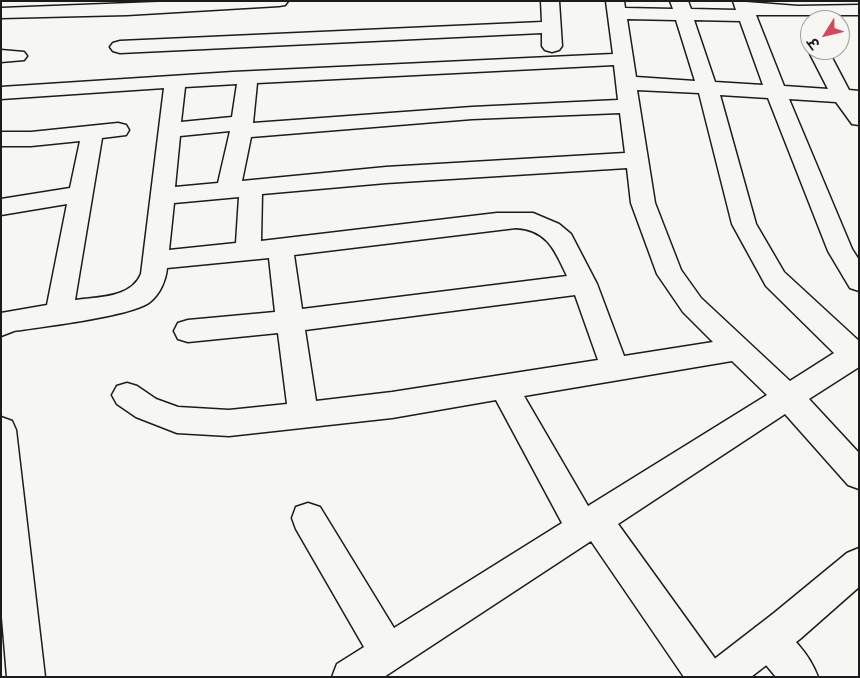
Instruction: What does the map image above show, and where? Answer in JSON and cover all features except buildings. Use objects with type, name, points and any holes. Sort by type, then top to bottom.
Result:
[{"type":"street","points":[[1,13],[279,1]]},
{"type":"street","points":[[550,1],[553,62]]},
{"type":"street","points":[[855,1],[859,9],[799,13],[745,9],[616,7],[643,203],[670,274],[692,305],[787,396],[859,475]]},
{"type":"street","points":[[113,86],[129,6]]},
{"type":"street","points":[[350,677],[787,396],[856,354],[775,279],[744,224],[707,87],[681,8]]},
{"type":"street","points":[[745,9],[840,251],[859,281]]},
{"type":"street","points":[[120,47],[552,27]]},
{"type":"street","points":[[1,93],[248,78],[624,59]]},
{"type":"street","points":[[825,60],[850,96],[859,119]]},
{"type":"street","points":[[248,78],[242,127],[240,189],[248,251]]},
{"type":"street","points":[[1,325],[10,321],[118,303],[140,296],[148,288],[154,274],[156,260],[175,82]]},
{"type":"street","points":[[170,130],[472,113],[629,94],[707,87],[850,96]]},
{"type":"street","points":[[1,139],[118,130]]},
{"type":"street","points":[[59,313],[92,133]]},
{"type":"street","points":[[163,196],[386,175],[638,160]]},
{"type":"street","points":[[1,207],[81,194]]},
{"type":"street","points":[[156,260],[280,248],[497,221],[533,221],[550,230],[562,240],[584,284],[615,369]]},
{"type":"street","points":[[280,248],[303,415]]},
{"type":"street","points":[[188,331],[290,321],[584,284]]},
{"type":"street","points":[[127,396],[146,408],[177,420],[229,423],[392,405],[738,349]]},
{"type":"street","points":[[504,387],[588,524],[706,677]]},
{"type":"street","points":[[1,430],[26,677]]},
{"type":"street","points":[[308,518],[388,652]]},
{"type":"street","points":[[721,677],[769,640],[859,565]]},
{"type":"street","points":[[769,640],[800,677]]}]
